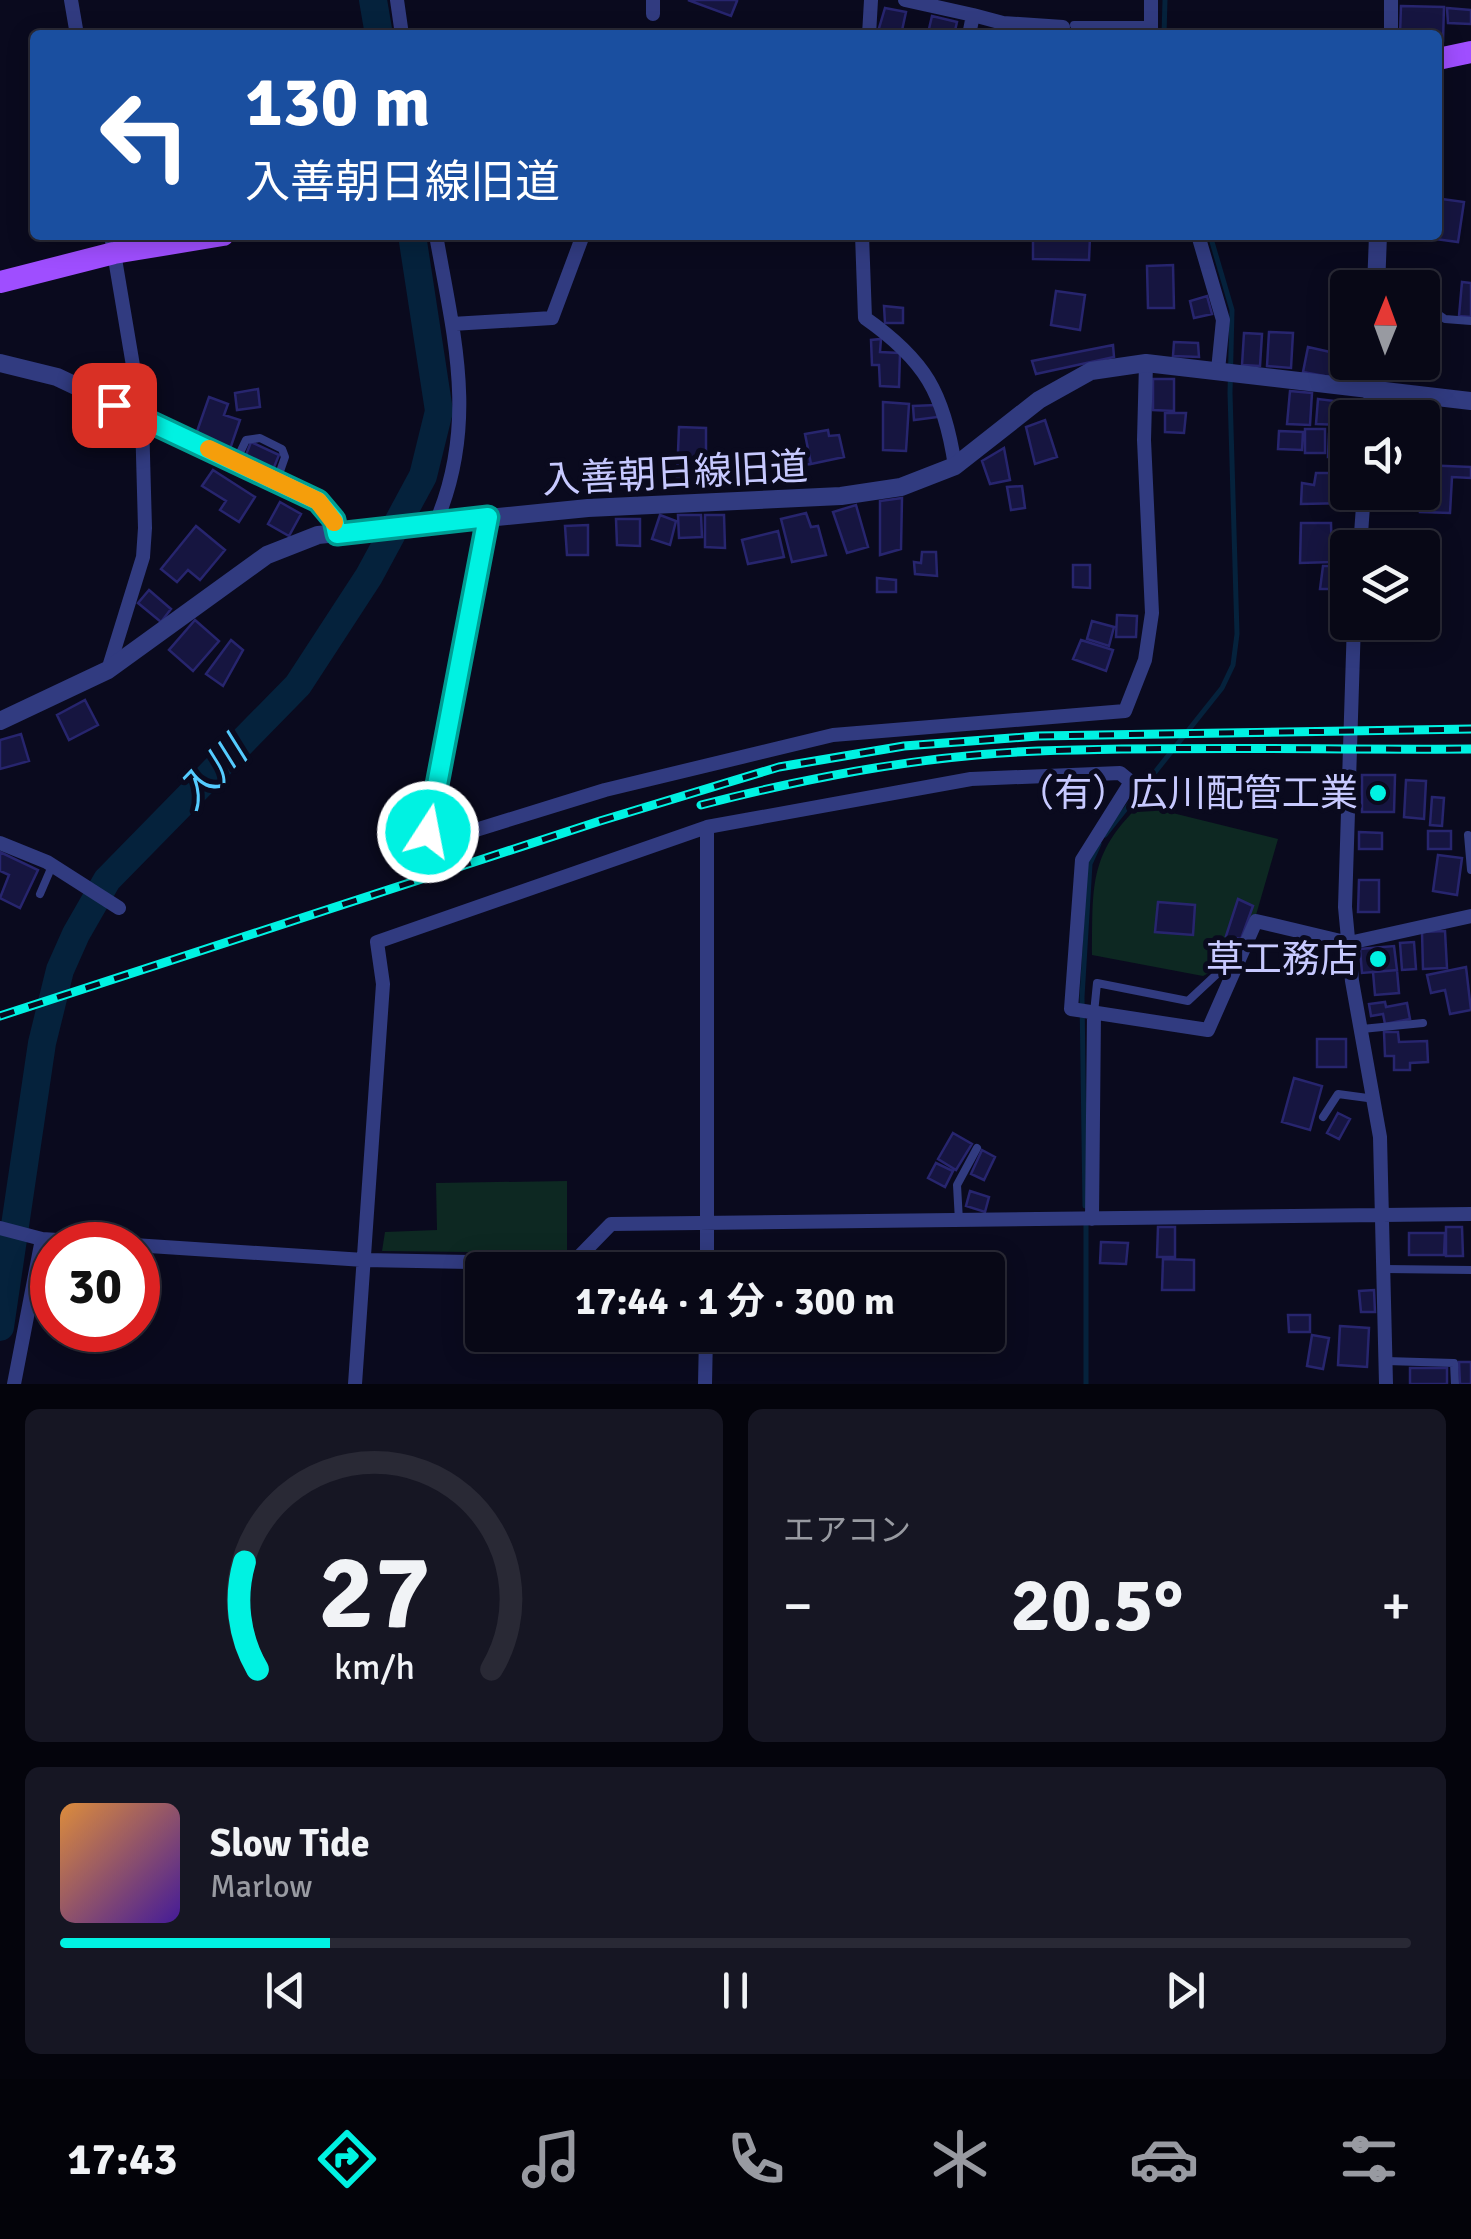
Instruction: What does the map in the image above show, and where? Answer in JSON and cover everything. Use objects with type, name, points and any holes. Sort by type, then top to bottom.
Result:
[{"type":"main road","points":[[1442,58],[1471,52]]},
{"type":"main road","points":[[0,282],[112,244],[162,240]]},
{"type":"street","points":[[71,0],[76,30]]},
{"type":"street","points":[[396,0],[401,30]]},
{"type":"street","points":[[869,30],[871,0]]},
{"type":"street","points":[[905,0],[1003,24],[1068,26]]},
{"type":"street","points":[[1151,0],[1151,30]]},
{"type":"street","points":[[1390,0],[1390,30]]},
{"type":"street","points":[[970,30],[973,15]]},
{"type":"street","points":[[429,523],[449,492],[462,429],[460,371],[437,240]]},
{"type":"street","points":[[452,324],[552,318],[581,240]]},
{"type":"street","points":[[862,240],[865,318],[913,355],[929,381],[948,419],[955,466]]},
{"type":"street","points":[[1199,240],[1223,320],[1218,370]]},
{"type":"street","points":[[1377,270],[1378,240]]},
{"type":"street","points":[[108,670],[143,557],[142,418],[112,244]]},
{"type":"street","points":[[488,517],[428,832],[438,842],[606,790],[834,735],[1125,711],[1145,660],[1152,612],[1144,440],[1146,362]]},
{"type":"street","name":"入善朝日線旧道","points":[[0,720],[108,670],[267,555],[318,535],[488,517],[841,496],[902,487],[955,466],[1040,400],[1091,372],[1146,362],[1371,389],[1470,395]]},
{"type":"street","points":[[0,363],[57,378],[318,501],[334,520],[337,534]]},
{"type":"street","points":[[1370,400],[1371,380]]},
{"type":"street","points":[[1353,640],[1345,908],[1375,1099],[1384,1215],[1386,1384]]},
{"type":"street","points":[[355,1384],[382,984],[377,942],[708,827],[971,779],[1120,773],[1131,782],[1082,860],[1071,1009],[1208,1030],[1256,921],[1348,943],[1471,916]]},
{"type":"street","points":[[707,1252],[708,827]]},
{"type":"street","points":[[0,843],[52,866],[119,908]]},
{"type":"street","points":[[1092,1219],[1094,1013]]},
{"type":"street","points":[[160,1246],[364,1260],[572,1264],[610,1224],[1471,1214]]},
{"type":"street","points":[[0,1228],[30,1235]]},
{"type":"street","points":[[14,1384],[30,1301]]},
{"type":"street","points":[[706,1352],[706,1384]]},
{"type":"lane","points":[[1068,26],[1151,30]]},
{"type":"lane","points":[[1440,315],[1471,321]]},
{"type":"lane","points":[[236,462],[246,440],[260,438],[282,448],[285,457],[276,481]]},
{"type":"lane","points":[[1468,835],[1471,870]]},
{"type":"lane","points":[[40,894],[52,866]]},
{"type":"lane","points":[[1094,1013],[1097,983],[1188,1001],[1218,973],[1232,975]]},
{"type":"lane","points":[[1362,1029],[1423,1022]]},
{"type":"lane","points":[[1322,1117],[1338,1094],[1375,1099]]},
{"type":"lane","points":[[959,1221],[958,1186],[977,1148]]},
{"type":"lane","points":[[1385,1270],[1471,1270]]},
{"type":"lane","points":[[1386,1361],[1454,1364],[1455,1384]]},
{"type":"green space","points":[[1140,805],[1278,839],[1256,915],[1230,969],[1216,969],[1203,976],[1092,955],[1094,891],[1102,856]]},
{"type":"green space","points":[[567,1181],[567,1252],[382,1251],[385,1232],[437,1230],[436,1183]]},
{"type":"building","points":[[688,0],[735,0],[737,1],[731,16]]},
{"type":"building","points":[[1401,6],[1444,7],[1443,41],[1442,30],[1400,30]]},
{"type":"building","points":[[885,8],[906,12],[902,30],[878,30]]},
{"type":"building","points":[[1447,8],[1471,10],[1471,24],[1448,23]]},
{"type":"building","points":[[932,16],[957,22],[955,30],[929,30]]},
{"type":"building","points":[[1442,199],[1464,202],[1458,242],[1442,240]]},
{"type":"building","points":[[1033,240],[1090,240],[1089,260],[1033,259]]},
{"type":"building","points":[[1173,265],[1174,308],[1148,308],[1147,266]]},
{"type":"building","points":[[1462,282],[1471,283],[1471,317],[1459,316]]},
{"type":"building","points":[[1056,291],[1085,295],[1080,330],[1051,325]]},
{"type":"building","points":[[1207,296],[1212,314],[1194,318],[1190,301]]},
{"type":"building","points":[[884,306],[903,308],[903,323],[885,323]]},
{"type":"building","points":[[1269,332],[1293,333],[1291,368],[1267,366]]},
{"type":"building","points":[[1244,333],[1262,334],[1260,366],[1242,365]]},
{"type":"building","points":[[881,339],[880,352],[900,353],[899,387],[880,386],[879,365],[872,365],[871,340]]},
{"type":"building","points":[[1174,342],[1198,343],[1199,357],[1173,356]]},
{"type":"building","points":[[1113,345],[1114,357],[1036,374],[1032,361]]},
{"type":"building","points":[[1308,347],[1330,352],[1330,377],[1303,372]]},
{"type":"building","points":[[1153,379],[1174,379],[1174,411],[1153,410]]},
{"type":"building","points":[[258,389],[260,407],[237,410],[235,393]]},
{"type":"building","points":[[1290,391],[1312,393],[1310,425],[1287,424]]},
{"type":"building","points":[[209,397],[228,404],[224,415],[240,420],[229,452],[194,440]]},
{"type":"building","points":[[1318,399],[1330,400],[1330,425],[1316,424]]},
{"type":"building","points":[[883,402],[909,404],[906,451],[883,450]]},
{"type":"building","points":[[936,405],[938,417],[914,420],[913,406]]},
{"type":"building","points":[[1165,413],[1186,413],[1184,433],[1165,432]]},
{"type":"building","points":[[1045,420],[1057,457],[1035,464],[1026,427]]},
{"type":"building","points":[[679,427],[706,428],[706,460],[716,462],[717,477],[677,477]]},
{"type":"building","points":[[1305,429],[1325,429],[1325,453],[1305,453]]},
{"type":"building","points":[[828,430],[829,436],[839,435],[844,457],[811,464],[805,434]]},
{"type":"building","points":[[1279,431],[1303,432],[1302,450],[1278,449]]},
{"type":"building","points":[[251,442],[279,455],[272,472],[244,460]]},
{"type":"building","points":[[1004,448],[1010,480],[990,484],[982,461]]},
{"type":"building","points":[[808,449],[811,464],[788,467],[785,451]]},
{"type":"building","points":[[1440,466],[1471,467],[1471,478],[1452,477],[1450,513],[1420,512],[1440,510]]},
{"type":"building","points":[[213,470],[255,497],[239,522],[220,510],[226,501],[202,486]]},
{"type":"building","points":[[1316,473],[1330,473],[1330,503],[1301,504],[1302,483],[1314,485]]},
{"type":"building","points":[[1022,486],[1025,508],[1011,510],[1007,487]]},
{"type":"building","points":[[902,498],[901,549],[880,555],[880,501]]},
{"type":"building","points":[[280,502],[301,514],[289,536],[268,524]]},
{"type":"building","points":[[856,505],[868,547],[847,553],[833,512]]},
{"type":"building","points":[[806,513],[811,527],[818,526],[826,555],[792,562],[781,519]]},
{"type":"building","points":[[660,515],[676,521],[670,545],[652,539]]},
{"type":"building","points":[[678,515],[701,515],[702,537],[679,538]]},
{"type":"building","points":[[705,515],[724,515],[725,548],[705,547]]},
{"type":"building","points":[[616,519],[640,519],[640,546],[617,545]]},
{"type":"building","points":[[1301,523],[1331,523],[1330,562],[1300,563]]},
{"type":"building","points":[[588,525],[588,555],[567,555],[565,526]]},
{"type":"building","points":[[196,526],[225,550],[200,580],[188,570],[177,582],[161,569]]},
{"type":"building","points":[[778,531],[784,557],[748,564],[742,540]]},
{"type":"building","points":[[922,552],[936,552],[937,576],[915,574],[914,562],[921,563]]},
{"type":"building","points":[[1073,565],[1090,565],[1090,588],[1073,587]]},
{"type":"building","points":[[1323,566],[1330,566],[1330,589],[1320,589]]},
{"type":"building","points":[[877,578],[896,580],[896,592],[877,592]]},
{"type":"building","points":[[149,590],[171,609],[161,622],[138,603]]},
{"type":"building","points":[[1117,615],[1137,616],[1136,637],[1116,637]]},
{"type":"building","points":[[195,620],[219,641],[193,671],[169,650]]},
{"type":"building","points":[[1092,621],[1114,627],[1109,646],[1087,639]]},
{"type":"building","points":[[231,640],[243,650],[223,686],[206,674]]},
{"type":"building","points":[[1081,640],[1113,650],[1106,671],[1073,659]]},
{"type":"building","points":[[85,700],[98,725],[69,740],[57,715]]},
{"type":"building","points":[[21,734],[29,761],[0,769],[0,740]]},
{"type":"building","name":"（有）広川配管工業","points":[[1362,775],[1395,775],[1394,812],[1362,812]]},
{"type":"building","points":[[1406,780],[1426,781],[1424,819],[1404,817]]},
{"type":"building","points":[[1432,797],[1444,798],[1442,826],[1430,825]]},
{"type":"building","points":[[1428,831],[1451,831],[1451,849],[1428,849]]},
{"type":"building","points":[[1359,832],[1382,833],[1382,849],[1359,849]]},
{"type":"building","points":[[0,852],[38,870],[20,908],[0,898],[9,875],[0,871]]},
{"type":"building","points":[[1438,855],[1462,858],[1457,895],[1433,891]]},
{"type":"building","points":[[1359,880],[1379,880],[1379,912],[1358,912]]},
{"type":"building","points":[[1238,899],[1253,906],[1241,939],[1226,936]]},
{"type":"building","points":[[1158,902],[1195,905],[1193,935],[1155,932]]},
{"type":"building","points":[[1445,931],[1447,968],[1423,969],[1422,932]]},
{"type":"building","points":[[1414,942],[1416,969],[1402,970],[1400,943]]},
{"type":"building","name":"草工務店","points":[[1394,946],[1397,970],[1362,973],[1360,949]]},
{"type":"building","points":[[1466,967],[1471,1010],[1450,1014],[1445,990],[1431,993],[1427,975]]},
{"type":"building","points":[[1397,970],[1399,993],[1375,995],[1373,972]]},
{"type":"building","points":[[1385,1002],[1386,1007],[1407,1003],[1410,1019],[1385,1024],[1383,1014],[1371,1016],[1369,1004]]},
{"type":"building","points":[[1384,1032],[1398,1032],[1399,1042],[1427,1041],[1428,1062],[1410,1063],[1410,1070],[1394,1070],[1394,1056],[1385,1056]]},
{"type":"building","points":[[1317,1039],[1346,1039],[1346,1067],[1317,1067]]},
{"type":"building","points":[[1294,1078],[1322,1086],[1310,1130],[1282,1122]]},
{"type":"building","points":[[1338,1113],[1350,1119],[1339,1139],[1327,1133]]},
{"type":"building","points":[[953,1133],[972,1144],[956,1170],[938,1159]]},
{"type":"building","points":[[982,1150],[995,1157],[984,1180],[971,1174]]},
{"type":"building","points":[[936,1163],[953,1171],[945,1187],[928,1178]]},
{"type":"building","points":[[970,1191],[989,1197],[985,1212],[966,1206]]},
{"type":"building","points":[[1158,1227],[1175,1227],[1175,1257],[1157,1257]]},
{"type":"building","points":[[1446,1227],[1462,1227],[1463,1256],[1446,1256]]},
{"type":"building","points":[[1409,1233],[1445,1233],[1444,1255],[1409,1255]]},
{"type":"building","points":[[1101,1242],[1128,1243],[1126,1264],[1100,1263]]},
{"type":"building","points":[[1163,1259],[1194,1260],[1194,1290],[1162,1290]]},
{"type":"building","points":[[1374,1290],[1375,1312],[1361,1312],[1359,1291]]},
{"type":"building","points":[[1288,1315],[1310,1315],[1310,1332],[1289,1332]]},
{"type":"building","points":[[1340,1326],[1369,1328],[1367,1367],[1338,1365]]},
{"type":"building","points":[[1312,1335],[1329,1338],[1323,1369],[1307,1366]]},
{"type":"building","points":[[1459,1362],[1471,1362],[1471,1384],[1460,1384]]},
{"type":"building","points":[[1410,1368],[1447,1368],[1447,1384],[1410,1384]]},
{"type":"waterway","name":"入川","points":[[373,0],[378,30]]},
{"type":"waterway","points":[[1164,30],[1165,0]]},
{"type":"waterway","name":"入川","points":[[0,1327],[42,1043],[60,970],[76,934],[107,880],[298,685],[369,576],[423,476],[439,411],[413,240]]},
{"type":"waterway","points":[[1105,835],[1222,688],[1233,665],[1237,634],[1230,393],[1232,310],[1211,240]]},
{"type":"waterway","points":[[1085,1206],[1082,997],[1090,864],[1099,844]]},
{"type":"waterway","points":[[1086,1222],[1086,1384]]},
{"type":"railway","points":[[0,1016],[600,821],[779,767],[904,746],[1038,736],[1471,729]]},
{"type":"railway","points":[[701,805],[868,769],[996,753],[1471,749]]},
{"type":"slow traffic","points":[[209,449],[318,501],[334,522]]},
{"type":"place","name":"（有）広川配管工業","points":[[1378,793]]},
{"type":"place","name":"草工務店","points":[[1378,959]]},
{"type":"route","points":[[114,405],[318,501],[334,520],[337,534],[488,517],[428,832]]}]
